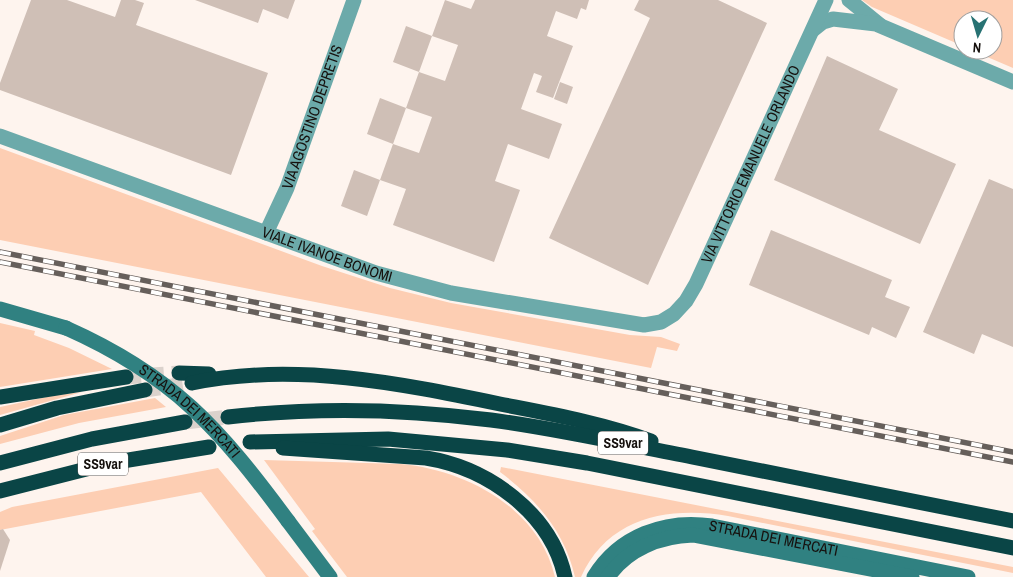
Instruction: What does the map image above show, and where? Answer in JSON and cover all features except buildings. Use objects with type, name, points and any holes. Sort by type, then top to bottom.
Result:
[{"type":"highway","points":[[179,373],[230,376],[325,376],[421,388],[611,428],[686,454],[719,462]]},
{"type":"highway","points":[[192,383],[230,376]]},
{"type":"highway","points":[[0,397],[126,377]]},
{"type":"highway","points":[[0,425],[57,408],[145,390]]},
{"type":"highway","name":"SS9var","points":[[228,417],[278,413],[351,412],[471,418],[564,432],[1013,521]]},
{"type":"highway","name":"SS9var","points":[[0,463],[92,439],[185,422]]},
{"type":"highway","name":"SS9var","points":[[565,577],[557,552],[539,524],[514,497],[485,477],[452,464],[426,458],[330,452],[250,442],[388,439],[487,447],[587,463],[1013,548]]},
{"type":"highway","name":"SS9var","points":[[0,491],[100,465],[209,446]]},
{"type":"street","name":"VIA AGOSTINO DEPRETIS","points":[[266,234],[287,188],[354,0]]},
{"type":"street","name":"VIA VITTORIO EMANUELE ORLANDO","points":[[665,320],[681,307],[699,278],[826,0]]},
{"type":"street","points":[[849,0],[881,26]]},
{"type":"street","points":[[809,37],[818,25],[833,19],[844,18],[881,26],[1013,82]]},
{"type":"street","name":"VIALE IVANOE BONOMI","points":[[0,136],[376,273],[432,289],[626,323],[650,324],[665,320]]},
{"type":"street","name":"STRADA DEI MERCATI","points":[[0,309],[66,328],[127,358],[184,399],[224,439],[330,577]]},
{"type":"street","name":"STRADA DEI MERCATI","points":[[594,577],[607,558],[637,536],[659,528],[684,524],[712,526],[968,577]]},
{"type":"street","name":"STRADA DEI MERCATI","points":[[608,577],[628,556],[649,544],[671,537],[693,535],[912,577]]},
{"type":"shaded area","points":[[862,0],[1013,0],[1013,68],[994,60],[1003,60],[1003,10],[953,10],[953,42],[872,7]]},
{"type":"shaded area","points":[[0,148],[322,266],[390,288],[451,303],[630,335],[661,337],[680,344],[677,351],[657,347],[651,368],[0,240]]},
{"type":"shaded area","points":[[0,323],[35,331],[34,335],[69,348],[112,369],[0,387]]},
{"type":"shaded area","points":[[82,392],[0,415],[0,407],[56,395]]},
{"type":"shaded area","points":[[155,398],[166,407],[79,423],[0,444],[0,436],[64,415]]},
{"type":"shaded area","points":[[264,460],[401,464],[450,474],[474,484],[496,497],[516,513],[533,531],[546,553],[555,577],[347,577],[312,531],[315,529]]},
{"type":"shaded area","points":[[501,467],[1013,567],[1013,573],[728,516],[684,513],[642,520],[624,529],[607,541],[593,557],[581,577],[575,577],[564,545],[556,531],[526,493],[500,472]]},
{"type":"shaded area","points":[[218,468],[309,577],[266,577],[201,492],[0,530],[0,512],[12,507]]},
{"type":"tunnel","points":[[126,377],[179,373]]},
{"type":"tunnel","points":[[145,390],[192,383]]},
{"type":"tunnel","points":[[185,422],[228,417]]},
{"type":"railway","points":[[0,252],[1013,452]]},
{"type":"railway","points":[[0,262],[1013,462]]}]
